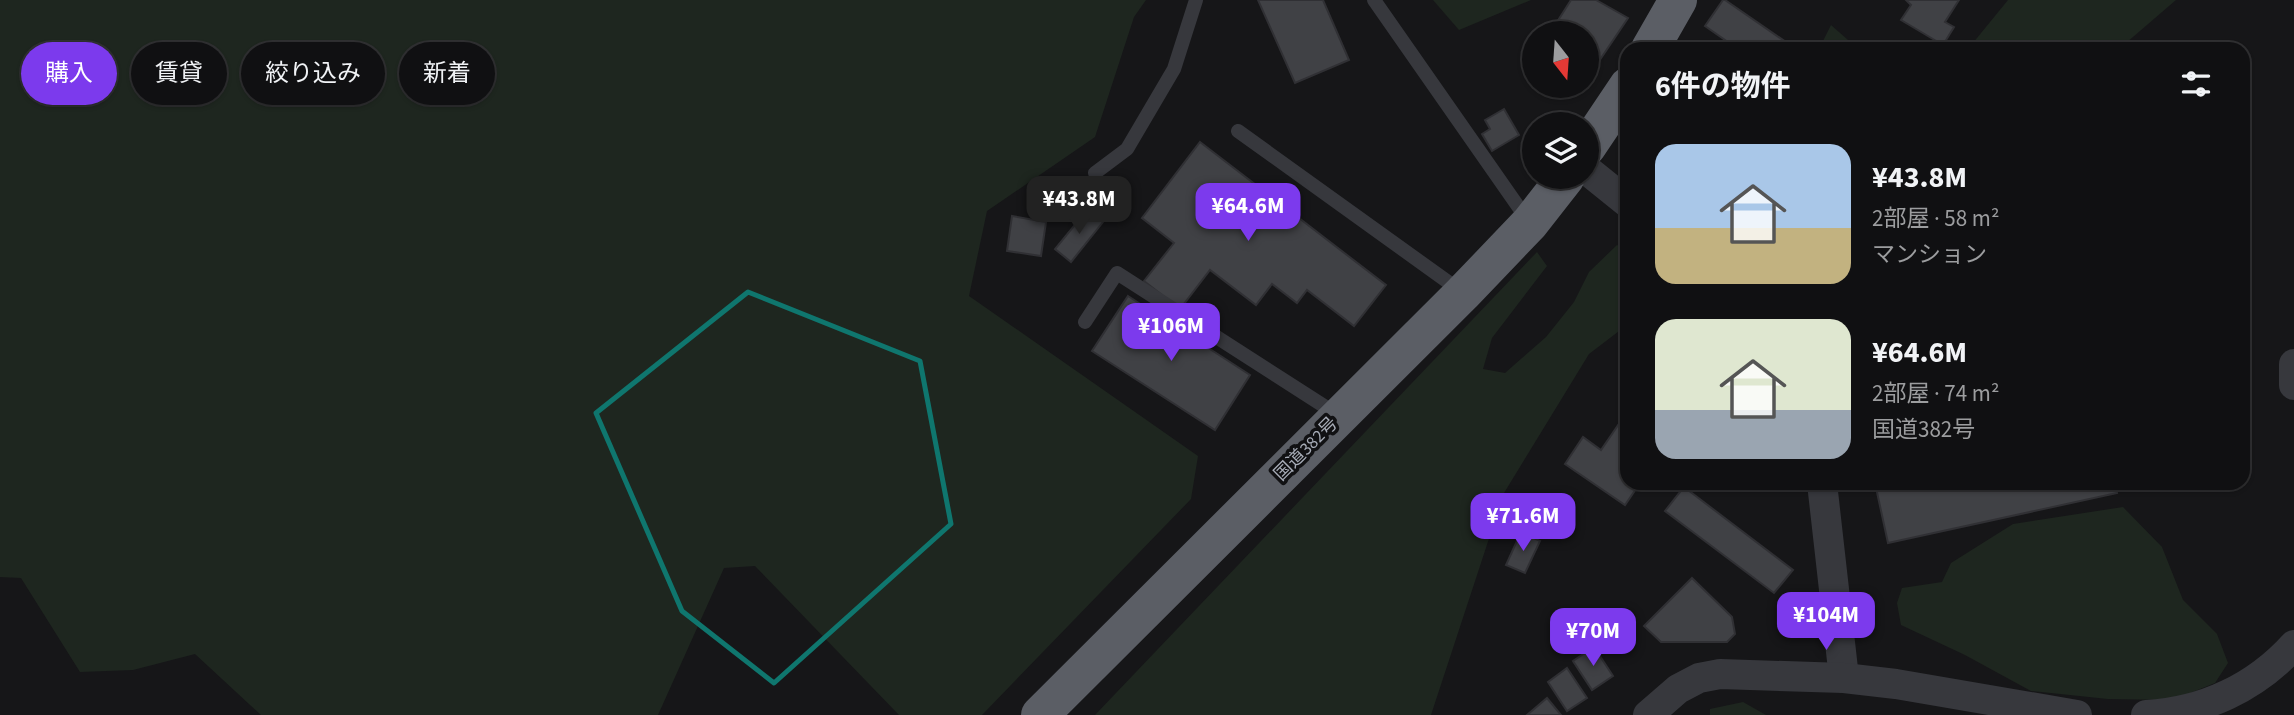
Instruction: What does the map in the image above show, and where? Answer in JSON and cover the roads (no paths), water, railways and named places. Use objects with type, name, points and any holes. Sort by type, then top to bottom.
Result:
[{"type":"highway","points":[[1654,42],[1678,0]]},
{"type":"highway","points":[[1599,128],[1620,98]]},
{"type":"highway","name":"国道382号","points":[[1040,715],[1463,293],[1530,223],[1557,189]]},
{"type":"street","points":[[1599,180],[1620,197]]},
{"type":"street","points":[[2294,364],[2294,385]]},
{"type":"street","points":[[1823,490],[1844,678]]},
{"type":"street","points":[[2146,715],[2217,700],[2247,687],[2294,645]]},
{"type":"street","points":[[1647,715],[1678,689],[1699,678],[1720,674],[1844,678],[2077,715]]},
{"type":"lane","points":[[1095,173],[1127,149],[1174,69],[1196,0]]},
{"type":"lane","points":[[1374,0],[1530,223]]},
{"type":"lane","points":[[1238,131],[1463,293]]},
{"type":"lane","points":[[1085,322],[1117,273],[1339,416]]}]
